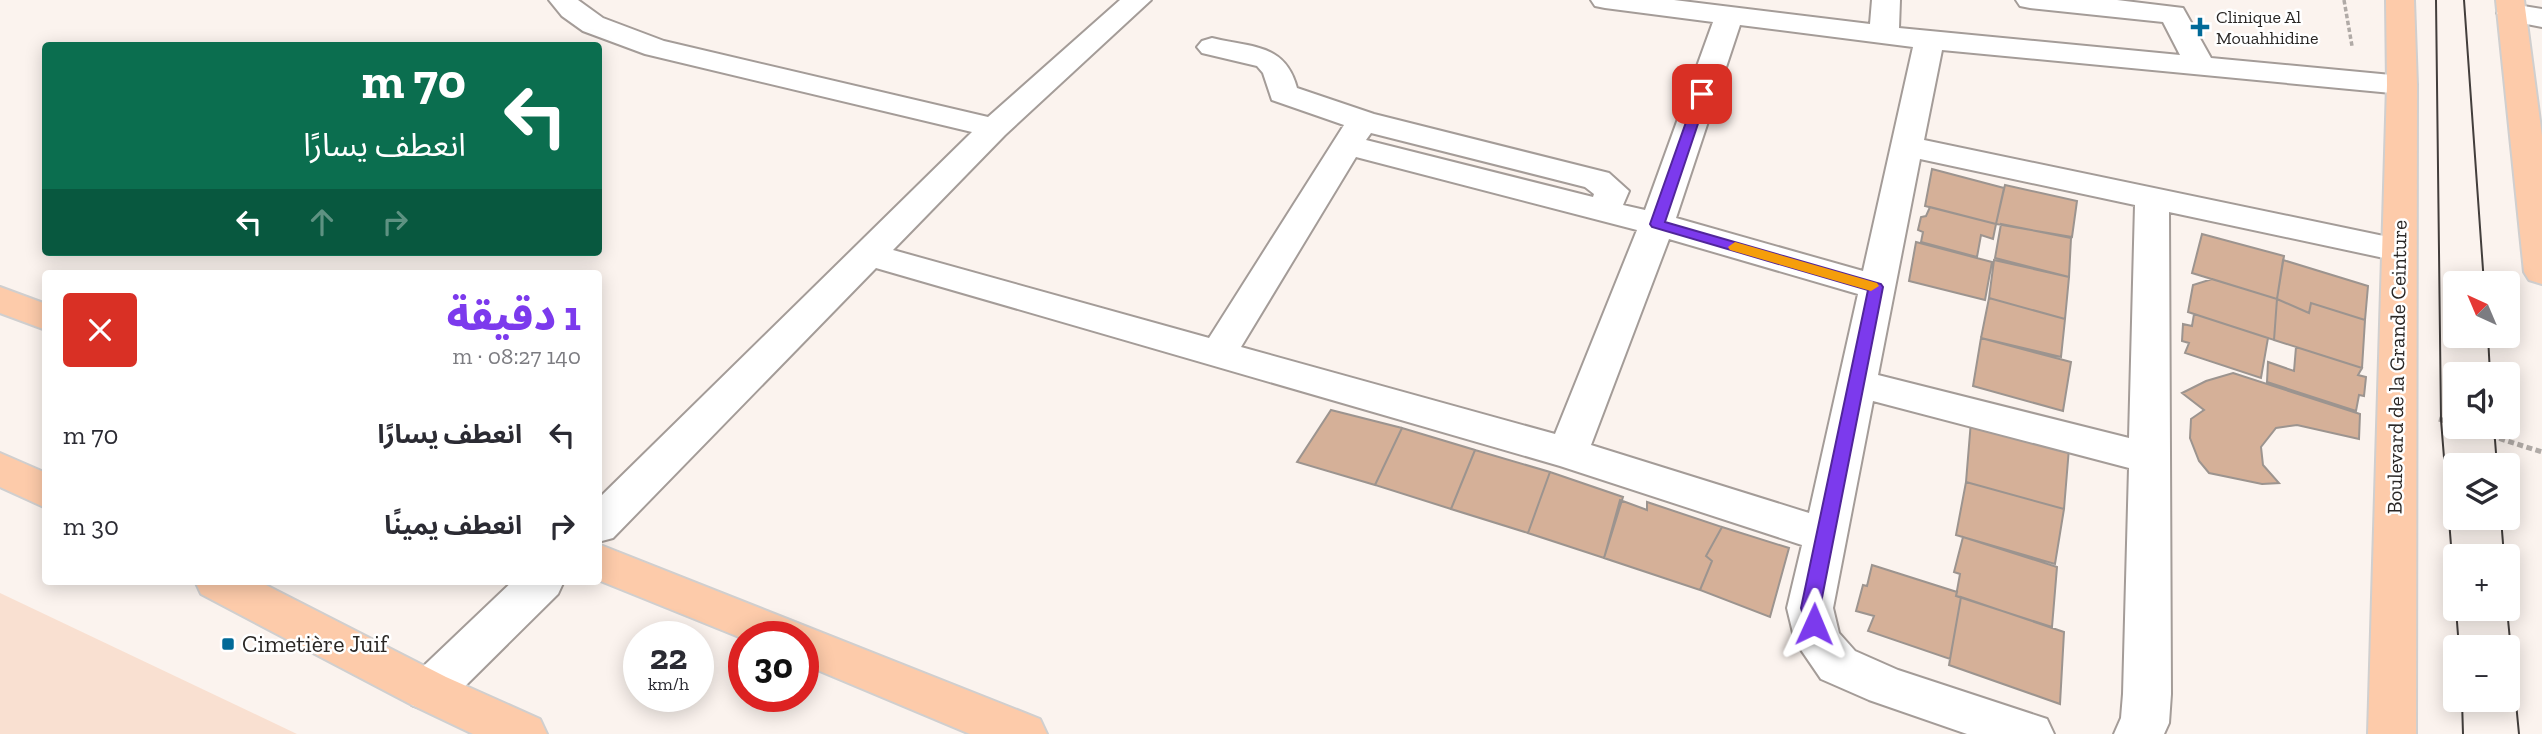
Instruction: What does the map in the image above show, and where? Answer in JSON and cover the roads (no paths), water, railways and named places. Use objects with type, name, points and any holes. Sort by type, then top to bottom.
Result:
[{"type":"main road","name":"Boulevard de la Grande Ceinture","points":[[2392,734],[2402,85],[2400,0]]},
{"type":"main road","points":[[2521,10],[2541,258]]},
{"type":"main road","points":[[0,299],[42,316]]},
{"type":"main road","points":[[0,468],[42,490]]},
{"type":"main road","points":[[602,563],[748,621]]},
{"type":"main road","points":[[225,585],[429,691],[523,734]]},
{"type":"main road","points":[[819,650],[1023,734]]},
{"type":"street","points":[[563,0],[571,11],[601,29],[655,48],[994,128]]},
{"type":"street","points":[[602,522],[994,128],[1137,0]]},
{"type":"street","points":[[1605,0],[1929,40],[2402,85]]},
{"type":"street","points":[[1884,34],[1886,0]]},
{"type":"street","points":[[2030,0],[2173,13],[2200,65]]},
{"type":"street","points":[[1568,453],[1657,224],[1729,16]]},
{"type":"street","points":[[1929,40],[1810,608],[1818,640],[1838,665],[1886,686],[2030,734]]},
{"type":"street","points":[[1212,47],[1267,60],[1277,70],[1283,93],[1355,133],[1604,211],[1876,287]]},
{"type":"street","points":[[1219,352],[1355,133]]},
{"type":"street","points":[[1908,146],[2398,250]]},
{"type":"street","points":[[2138,734],[2145,723],[2147,694],[2152,198]]},
{"type":"street","points":[[868,254],[1568,453],[1827,536]]},
{"type":"street","points":[[1857,383],[2148,458]]},
{"type":"street","points":[[429,691],[538,585]]},
{"type":"tram line","points":[[2436,0],[2441,420],[2451,544]]},
{"type":"tram line","points":[[2464,0],[2483,271]]},
{"type":"tram line","points":[[2489,348],[2489,362]]},
{"type":"tram line","points":[[2495,439],[2496,453]]},
{"type":"tram line","points":[[2502,530],[2503,544]]},
{"type":"tram line","points":[[2457,621],[2458,635]]},
{"type":"tram line","points":[[2508,621],[2519,734]]},
{"type":"tram line","points":[[2462,712],[2463,734]]},
{"type":"place","name":"Clinique Al Mouahhidine","points":[[2200,27]]},
{"type":"place","name":"Cimetière Juif","points":[[228,644]]}]
